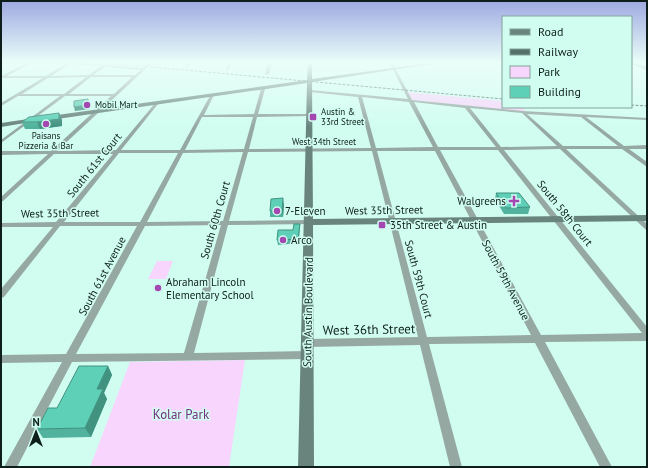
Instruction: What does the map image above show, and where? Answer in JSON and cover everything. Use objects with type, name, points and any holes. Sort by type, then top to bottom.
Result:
[{"type":"street","points":[[1,105],[34,84]]},
{"type":"street","points":[[1,142],[80,84]]},
{"type":"street","points":[[1,200],[127,84]]},
{"type":"street","points":[[1,125],[290,84]]},
{"type":"street","points":[[226,93],[293,84]]},
{"type":"street","name":"South Austin Boulevard","points":[[306,467],[310,84]]},
{"type":"street","name":"South 59th Avenue","points":[[401,84],[606,467]]},
{"type":"street","name":"South 60th Court","points":[[188,356],[263,89]]},
{"type":"street","points":[[310,92],[583,117],[646,120]]},
{"type":"street","points":[[16,95],[115,95]]},
{"type":"street","name":"South 61st Avenue","points":[[10,467],[212,95]]},
{"type":"street","name":"South 59th Court","points":[[360,96],[456,467]]},
{"type":"street","name":"South 61st Court","points":[[1,295],[157,103]]},
{"type":"street","name":"South 58th Court","points":[[466,106],[647,333]]},
{"type":"street","points":[[524,112],[647,228]]},
{"type":"street","points":[[201,116],[309,115]]},
{"type":"street","points":[[583,117],[647,164]]},
{"type":"street","name":"West 34th Street","points":[[1,153],[647,147]]},
{"type":"street","name":"West 35th Street","points":[[1,225],[647,218]]},
{"type":"street","name":"West 36th Street","points":[[1,359],[188,356],[423,341],[647,337]]},
{"type":"green space","points":[[407,92],[502,101],[502,108],[523,108],[526,112],[412,100]]},
{"type":"green space","points":[[157,261],[173,261],[166,279],[148,279]]},
{"type":"green space","name":"Kolar Park","points":[[245,360],[229,467],[90,467],[130,362]]},
{"type":"building","points":[[88,99],[88,105],[74,107],[74,101]]},
{"type":"building","points":[[59,113],[59,119],[37,122],[22,122],[29,117]]},
{"type":"building","points":[[496,193],[519,193],[530,207],[506,208]]},
{"type":"building","points":[[283,198],[282,211],[270,211],[271,199]]},
{"type":"building","points":[[294,224],[300,224],[298,239],[277,240],[278,230],[293,230]]},
{"type":"building","points":[[79,366],[108,366],[97,389],[103,389],[85,428],[37,429],[48,408],[57,408]]},
{"type":"railway","points":[[336,84],[502,99]]},
{"type":"railway","points":[[632,105],[647,106]]},
{"type":"place","name":"Mobil Mart","points":[[87,105]]},
{"type":"place","name":"Austin & 33rd Street","points":[[313,117]]},
{"type":"place","name":"Paisans Pizzeria & Bar","points":[[46,124]]},
{"type":"place","name":"Walgreens","points":[[514,201]]},
{"type":"place","name":"7-Eleven","points":[[277,211]]},
{"type":"place","name":"35th Street & Austin","points":[[382,225]]},
{"type":"place","name":"Arco","points":[[283,240]]},
{"type":"place","name":"Abraham Lincoln Elementary School","points":[[158,288]]}]
